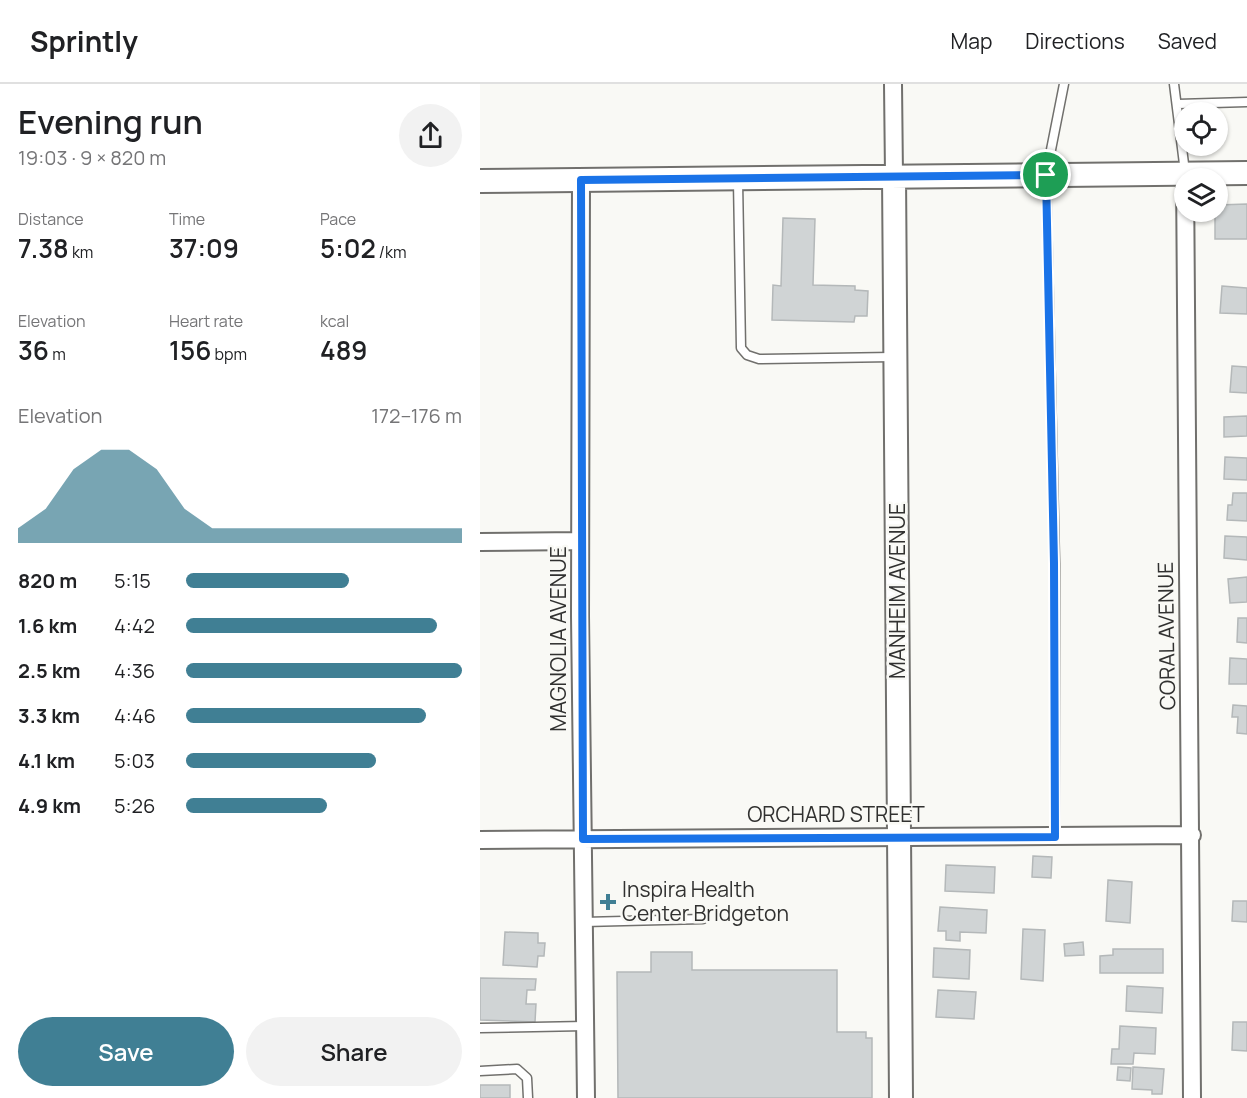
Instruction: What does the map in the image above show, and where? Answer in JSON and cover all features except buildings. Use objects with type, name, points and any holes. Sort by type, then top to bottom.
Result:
[{"type":"street","name":"MANHEIM AVENUE","points":[[893,84],[897,357],[901,1098]]},
{"type":"street","points":[[480,181],[1174,172]]},
{"type":"street","points":[[1228,173],[1247,173]]},
{"type":"street","name":"MAGNOLIA AVENUE","points":[[581,180],[580,541],[586,1098]]},
{"type":"street","name":"CORAL AVENUE","points":[[1186,222],[1192,835],[1192,1098]]},
{"type":"street","points":[[480,542],[580,541]]},
{"type":"street","name":"ORCHARD STREET","points":[[480,840],[1192,835]]},
{"type":"lane","points":[[1055,837],[1054,551],[1046,175],[1064,84]]},
{"type":"lane","points":[[1174,84],[1178,102]]},
{"type":"lane","points":[[1228,103],[1247,102]]},
{"type":"lane","points":[[738,178],[741,348],[747,355],[759,359],[897,357]]},
{"type":"lane","points":[[584,922],[703,919]]},
{"type":"lane","points":[[480,1028],[585,1026]]},
{"type":"lane","points":[[480,1071],[517,1069],[527,1078],[528,1098]]},
{"type":"place","name":"Inspira Health Center Bridgeton","points":[[608,902]]},
{"type":"route","points":[[1046,175],[1054,563],[1055,837],[583,839],[580,616],[581,180],[1046,175]]}]
